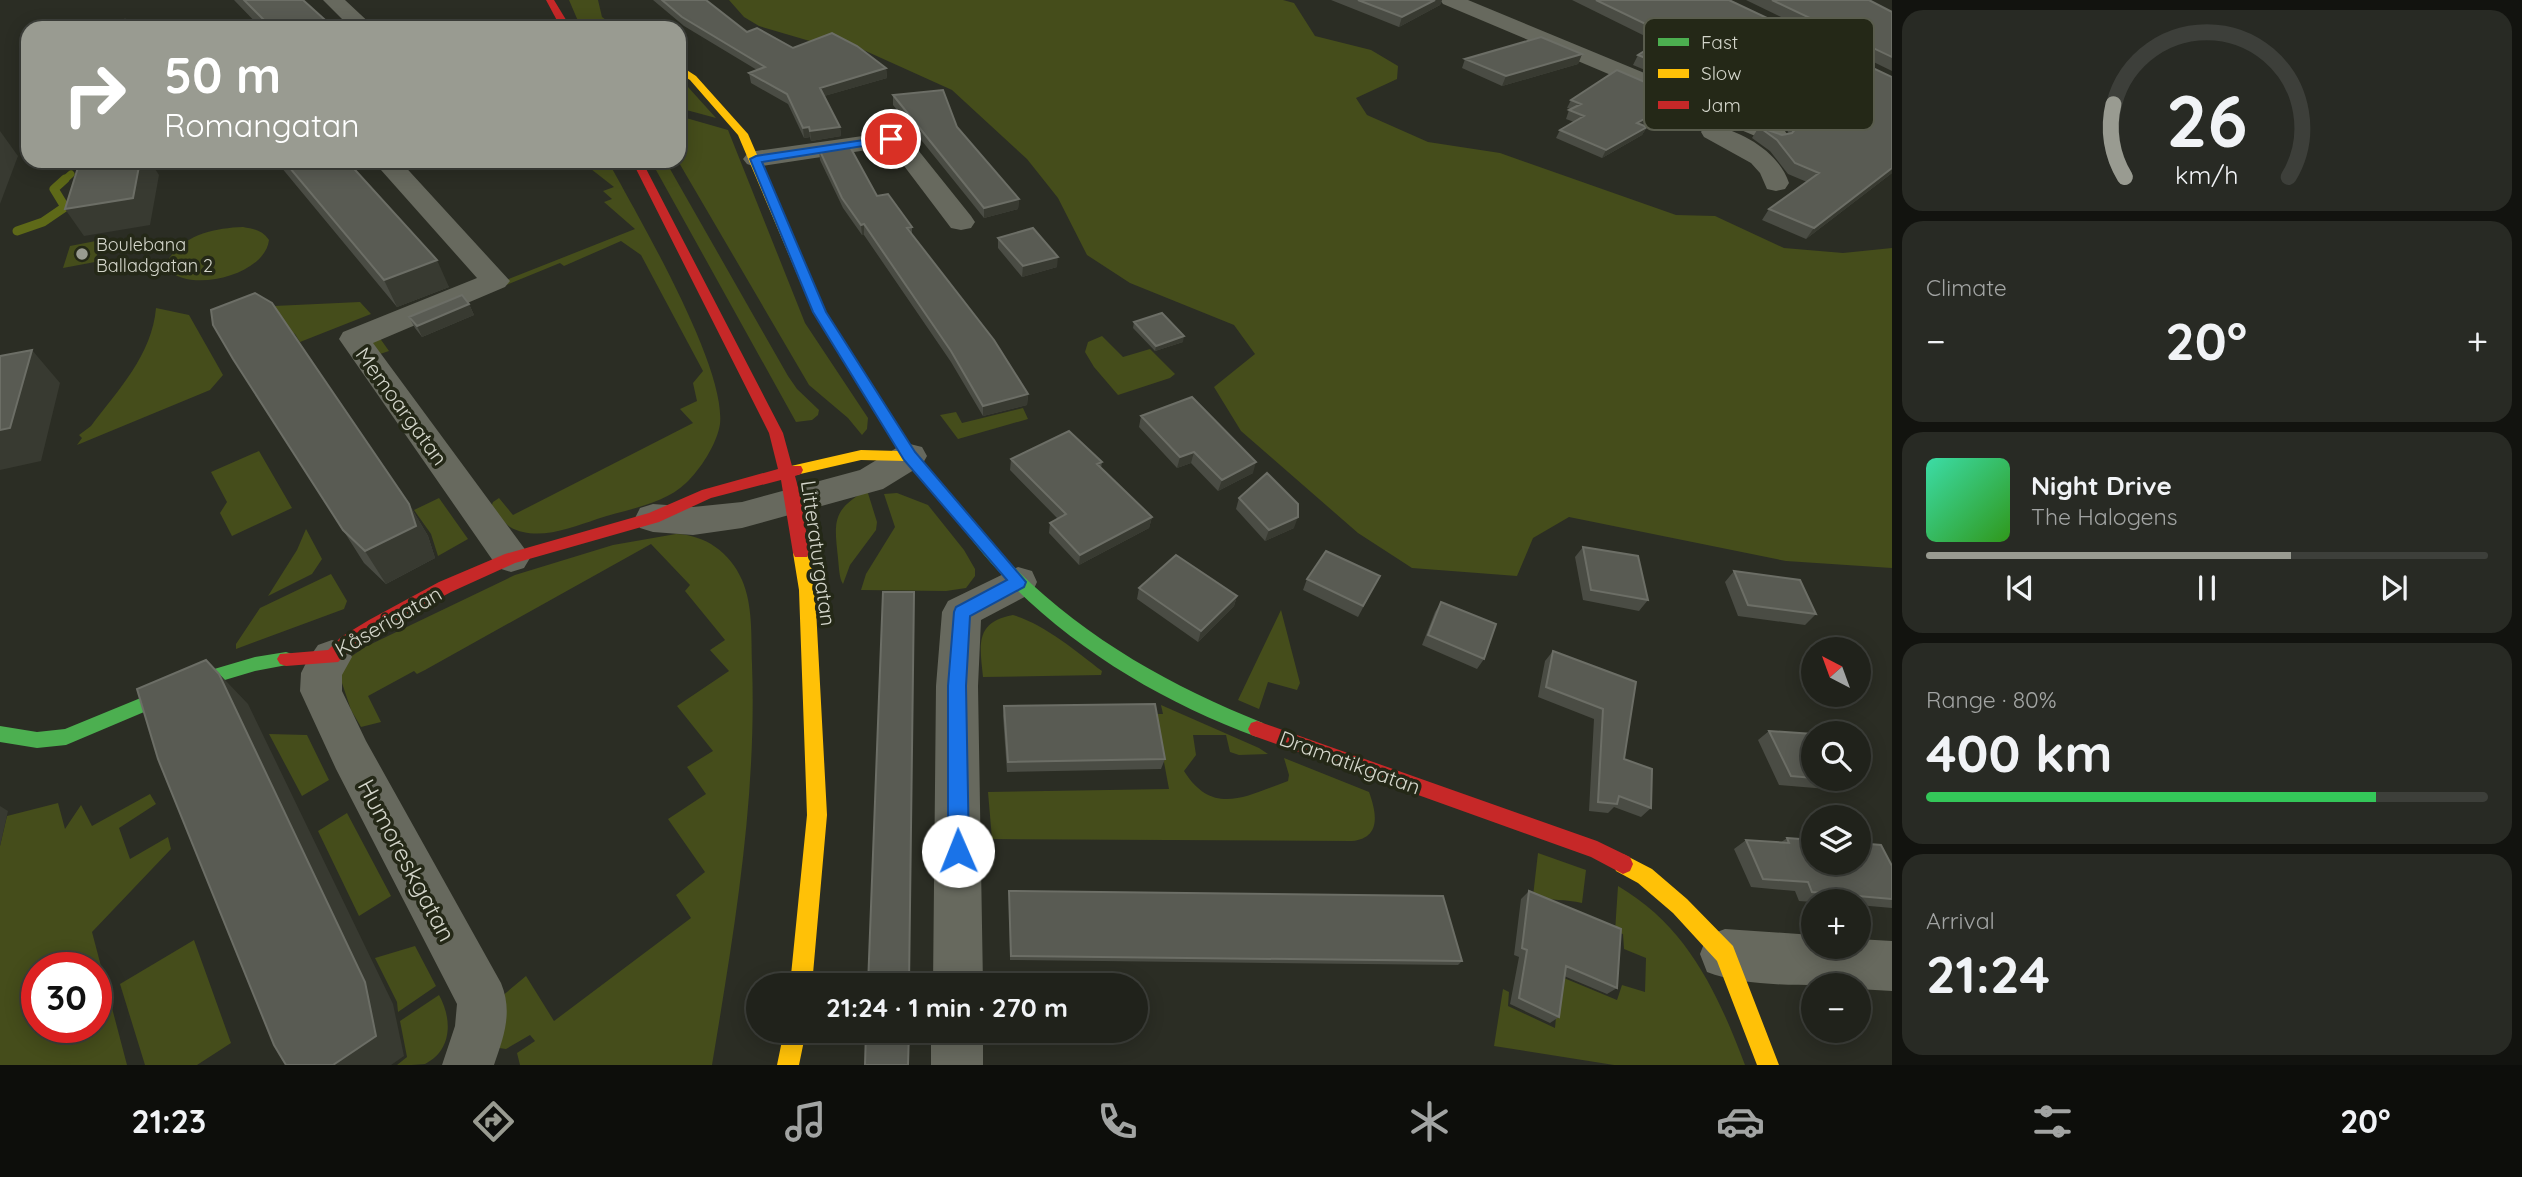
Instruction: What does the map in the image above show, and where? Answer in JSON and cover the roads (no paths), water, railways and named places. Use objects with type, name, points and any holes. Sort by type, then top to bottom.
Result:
[{"type":"street","points":[[333,0],[356,21]]},
{"type":"street","points":[[1450,0],[1644,81]]},
{"type":"street","points":[[554,2],[563,21]]},
{"type":"street","name":"Dramatikgatan","points":[[686,73],[732,120],[756,159],[819,312],[910,456],[1018,582],[1055,614],[1129,668],[1241,723],[1597,850],[1660,887],[1725,954],[1768,1065]]},
{"type":"street","points":[[1712,130],[1756,156],[1774,174],[1776,183]]},
{"type":"street","points":[[1761,130],[1776,136]]},
{"type":"street","points":[[756,159],[891,139],[901,145],[961,222]]},
{"type":"street","name":"Memoargatan","points":[[392,168],[495,281],[354,339],[511,558]]},
{"type":"street","name":"Litteraturgatan","points":[[641,168],[776,433],[791,487],[807,590],[817,816],[802,973]]},
{"type":"street","points":[[791,487],[871,480],[910,456]]},
{"type":"street","name":"Kåserigatan","points":[[0,734],[44,740],[84,732],[131,709],[219,675],[275,660],[312,655],[331,657],[347,642],[375,625],[445,587],[511,558],[653,518],[693,522],[742,514],[791,487]]},
{"type":"street","points":[[957,973],[957,686],[962,612],[1018,582]]},
{"type":"street","name":"Humoreskgatan","points":[[331,657],[322,673],[321,691],[351,755],[483,1000],[478,1038],[468,1065]]},
{"type":"street","points":[[1725,954],[1892,966]]},
{"type":"street","points":[[789,1065],[793,1043]]},
{"type":"street","points":[[957,1043],[957,1065]]},
{"type":"waterway","points":[[63,181],[71,174]]},
{"type":"waterway","points":[[17,231],[43,222],[65,207],[54,189],[65,179]]},
{"type":"place","name":"Boulebana Balladgatan 2","points":[[82,254]]}]
